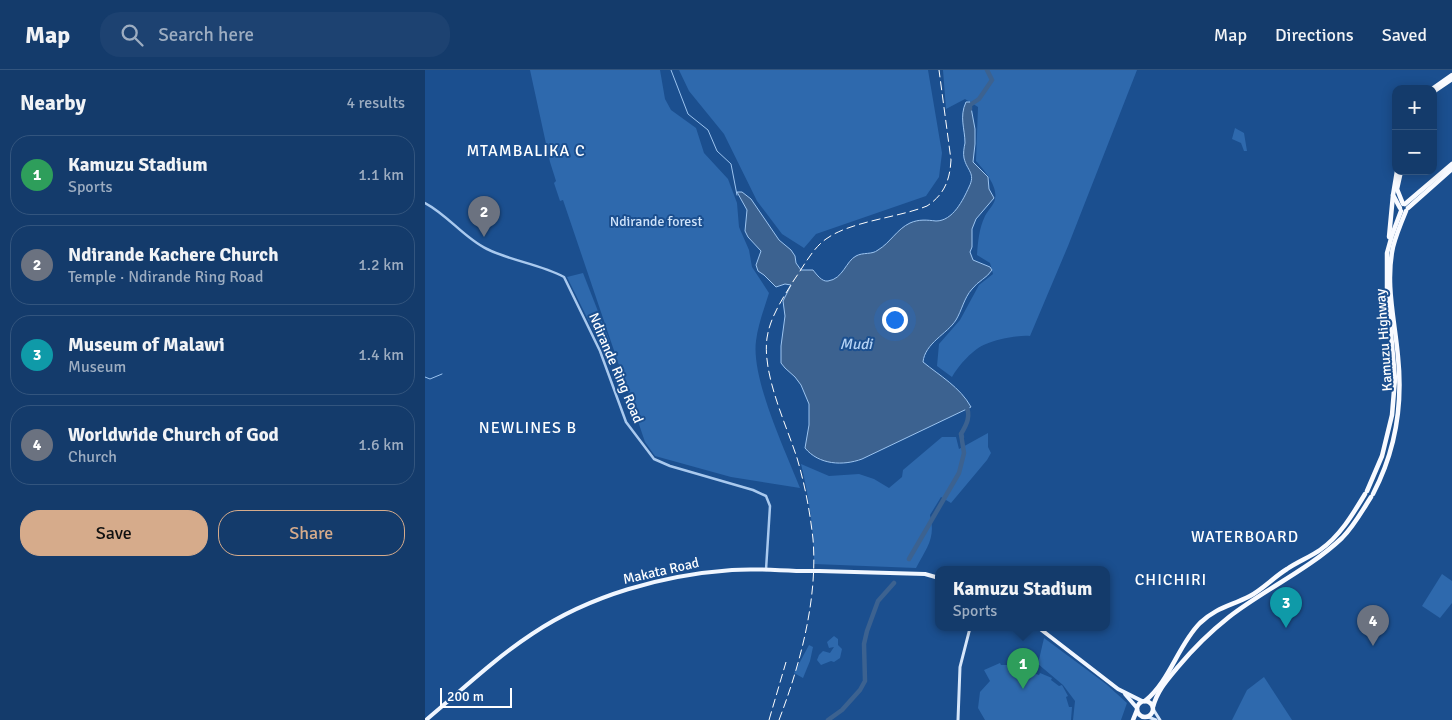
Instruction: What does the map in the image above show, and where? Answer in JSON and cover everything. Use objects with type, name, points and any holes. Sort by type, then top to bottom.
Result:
[{"type":"highway","points":[[1437,87],[1452,75]]},
{"type":"highway","points":[[1437,88],[1452,79]]},
{"type":"highway","name":"Kamuzu Highway","points":[[1143,701],[1158,686],[1199,624],[1222,607],[1255,593],[1288,568],[1319,551],[1344,527],[1366,492],[1382,456],[1391,426],[1395,379],[1387,288],[1388,246],[1404,208],[1452,164]]},
{"type":"highway","name":"Kamuzu Highway","points":[[1153,708],[1158,694],[1164,685],[1183,661],[1209,635],[1229,617],[1303,568],[1337,542],[1354,523],[1372,496],[1388,458],[1398,415],[1400,389],[1391,278],[1393,247],[1404,208],[1452,169]]},
{"type":"highway","points":[[1388,246],[1393,195],[1398,175]]},
{"type":"highway","points":[[1399,175],[1397,189],[1404,208]]},
{"type":"highway","points":[[1393,195],[1404,208]]},
{"type":"highway","points":[[1133,720],[1137,709],[1143,701],[1150,702],[1153,708],[1152,713],[1141,720]]},
{"type":"highway","points":[[1137,709],[1141,716],[1147,717]]},
{"type":"main road","name":"Makata Road","points":[[426,720],[499,658],[533,633],[594,602],[641,585],[694,574],[734,569],[925,574],[935,577]]},
{"type":"main road","points":[[958,720],[960,666],[969,631]]},
{"type":"main road","points":[[1043,631],[1124,692],[1143,701]]},
{"type":"main road","points":[[1124,692],[1137,709]]},
{"type":"main road","points":[[1153,708],[1160,720]]},
{"type":"main road","points":[[1147,717],[1156,720]]},
{"type":"street","name":"Ndirande Ring Road","points":[[425,203],[440,212],[487,249],[563,277],[601,350],[626,422],[654,459],[669,466],[753,490],[764,494],[767,498],[771,510],[765,570]]},
{"type":"green space","name":"Ndirande forest","points":[[530,70],[660,70],[665,99],[671,110],[696,128],[704,153],[728,179],[737,203],[739,227],[749,250],[752,267],[769,293],[757,335],[756,357],[764,395],[800,488],[731,477],[655,456],[645,442],[563,200],[560,201],[554,183],[556,181],[550,162]]},
{"type":"green space","points":[[679,70],[928,70],[942,153],[939,177],[926,196],[816,234],[804,248],[782,234],[757,201],[724,134],[689,91]]},
{"type":"green space","points":[[943,70],[1137,70],[1068,246],[1030,336],[1002,339],[981,346],[958,367],[952,377],[937,366],[939,344],[960,320],[979,285],[993,274],[990,263],[977,255],[981,226],[994,201],[995,194],[990,178],[976,161],[978,107],[965,99],[946,109]]},
{"type":"green space","points":[[1235,128],[1244,133],[1247,151],[1244,151],[1241,143],[1232,139]]},
{"type":"green space","points":[[583,273],[610,342],[598,340],[567,277]]},
{"type":"green space","points":[[988,433],[988,447],[991,453],[987,460],[951,503],[941,497],[930,515],[932,523],[931,536],[916,568],[814,564],[811,514],[801,464],[829,476],[859,474],[874,479],[889,488],[902,477],[903,470],[942,437],[956,437],[959,449]]},
{"type":"green space","points":[[1442,574],[1452,581],[1452,603],[1440,618],[1422,606]]},
{"type":"green space","points":[[834,636],[838,639],[838,645],[842,649],[840,658],[834,662],[831,661],[821,665],[817,660],[819,655],[823,651],[830,653],[834,647],[829,648],[827,642]]},
{"type":"green space","points":[[1044,638],[1106,684],[1127,703],[1121,720],[1073,720],[1075,701],[1063,685],[1038,664]]},
{"type":"green space","points":[[809,645],[813,647],[803,678],[794,673]]},
{"type":"green space","points":[[1000,663],[1001,665],[1011,665],[1012,663],[1024,668],[1024,670],[1039,675],[1040,673],[1052,678],[1051,680],[1059,686],[1062,685],[1068,696],[1066,697],[1069,707],[1072,707],[1071,720],[985,720],[978,708],[980,692],[990,681],[984,670]]},
{"type":"green space","points":[[1264,677],[1292,720],[1232,720],[1247,690]]},
{"type":"water","name":"Mudi","points":[[966,102],[970,102],[975,129],[973,162],[988,177],[989,189],[994,198],[976,219],[972,229],[972,247],[970,252],[973,260],[990,267],[992,270],[974,286],[956,320],[928,349],[923,362],[949,382],[971,407],[862,459],[847,463],[824,461],[811,454],[805,448],[809,425],[809,404],[801,385],[781,363],[785,316],[783,301],[791,285],[785,284],[776,287],[758,271],[756,265],[761,251],[745,231],[747,210],[737,192],[742,192],[751,199],[779,240],[791,250],[801,270],[813,270],[824,280],[833,280],[841,274],[853,258],[876,252],[905,226],[920,220],[942,220],[957,209],[967,192],[972,178],[964,156],[963,118]]},
{"type":"waterway","points":[[671,70],[688,114],[708,130],[717,151],[731,164],[737,195]]},
{"type":"waterway","name":"Mudi","points":[[970,109],[970,105],[979,99],[992,80],[987,70]]},
{"type":"waterway","points":[[425,377],[430,379],[442,374]]},
{"type":"waterway","points":[[962,437],[961,434],[967,423],[968,416],[966,405]]},
{"type":"waterway","name":"Mudi","points":[[909,559],[959,473],[964,453],[961,434]]},
{"type":"waterway","name":"Mudi","points":[[828,720],[842,710],[860,690],[865,681],[864,644],[867,631],[878,601],[894,583]]},
{"type":"railway","points":[[779,720],[794,677],[806,631],[813,585],[814,562],[812,529],[807,498],[797,458],[771,383],[766,352],[767,338],[777,308],[812,253],[821,243],[848,228],[927,206],[942,192],[949,174],[951,160],[939,70]]},
{"type":"railway","points":[[769,720],[786,662]]},
{"type":"place","name":"Ndirande Kachere Church","points":[[484,237]]},
{"type":"place","name":"Museum of Malawi","points":[[1286,628]]},
{"type":"place","name":"Worldwide Church of God","points":[[1373,646]]},
{"type":"place","name":"Kamuzu Stadium","points":[[1023,689]]},
{"type":"district","name":"MTAMBALIKA C","points":[[526,151]]},
{"type":"district","name":"NEWLINES B","points":[[528,428]]},
{"type":"district","name":"WATERBOARD","points":[[1245,537]]},
{"type":"district","name":"CHICHIRI","points":[[1171,580]]}]
